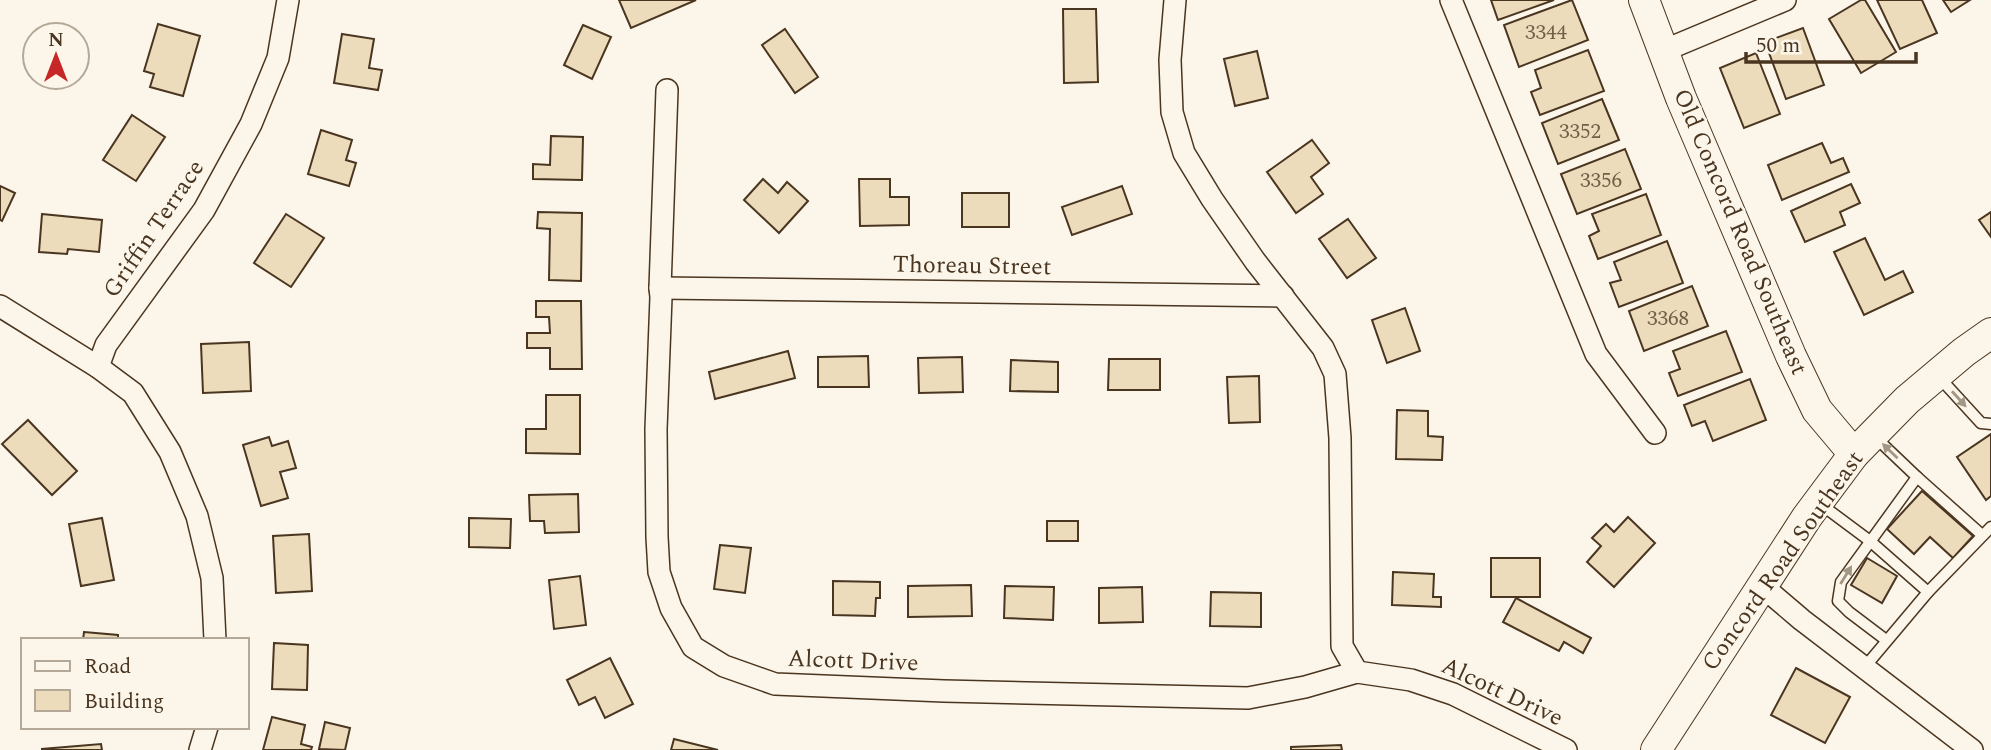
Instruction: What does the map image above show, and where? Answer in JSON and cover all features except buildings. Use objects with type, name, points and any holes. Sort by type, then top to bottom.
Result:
[{"type":"street","name":"Griffin Terrace","points":[[98,367],[106,345],[204,210],[251,124],[278,58],[288,0]]},
{"type":"street","points":[[1175,0],[1170,60],[1172,112],[1184,153],[1212,199],[1323,348],[1335,374],[1340,438],[1342,646],[1357,672]]},
{"type":"street","points":[[1451,0],[1596,354],[1655,433]]},
{"type":"street","name":"Old Concord Road Southeast","points":[[1644,0],[1791,356],[1817,410],[1863,444]]},
{"type":"street","points":[[1663,51],[1785,0]]},
{"type":"street","name":"Alcott Drive","points":[[667,90],[656,429],[657,537],[659,572],[671,608],[693,647],[724,667],[775,684],[944,691],[1248,698],[1306,687],[1357,672],[1411,680],[1452,694],[1566,750]]},
{"type":"street","name":"Thoreau Street","points":[[660,288],[1283,296]]},
{"type":"street","points":[[0,306],[98,367],[133,393],[170,452],[197,516],[212,578],[215,638]]},
{"type":"street","name":"Concord Road Southeast","points":[[1656,750],[1818,502],[1863,444],[1907,400],[1991,333]]},
{"type":"street","points":[[1762,586],[1802,620],[1972,750]]},
{"type":"street","points":[[200,750],[206,729]]},
{"type":"lane","points":[[1937,375],[1981,423],[1991,424]]},
{"type":"lane","points":[[1863,444],[1917,477],[1982,535]]},
{"type":"lane","points":[[1886,640],[1838,601],[1841,582],[1917,477]]},
{"type":"lane","points":[[1818,502],[1870,541],[1928,592]]},
{"type":"lane","points":[[1864,668],[1928,592],[1991,527]]}]
